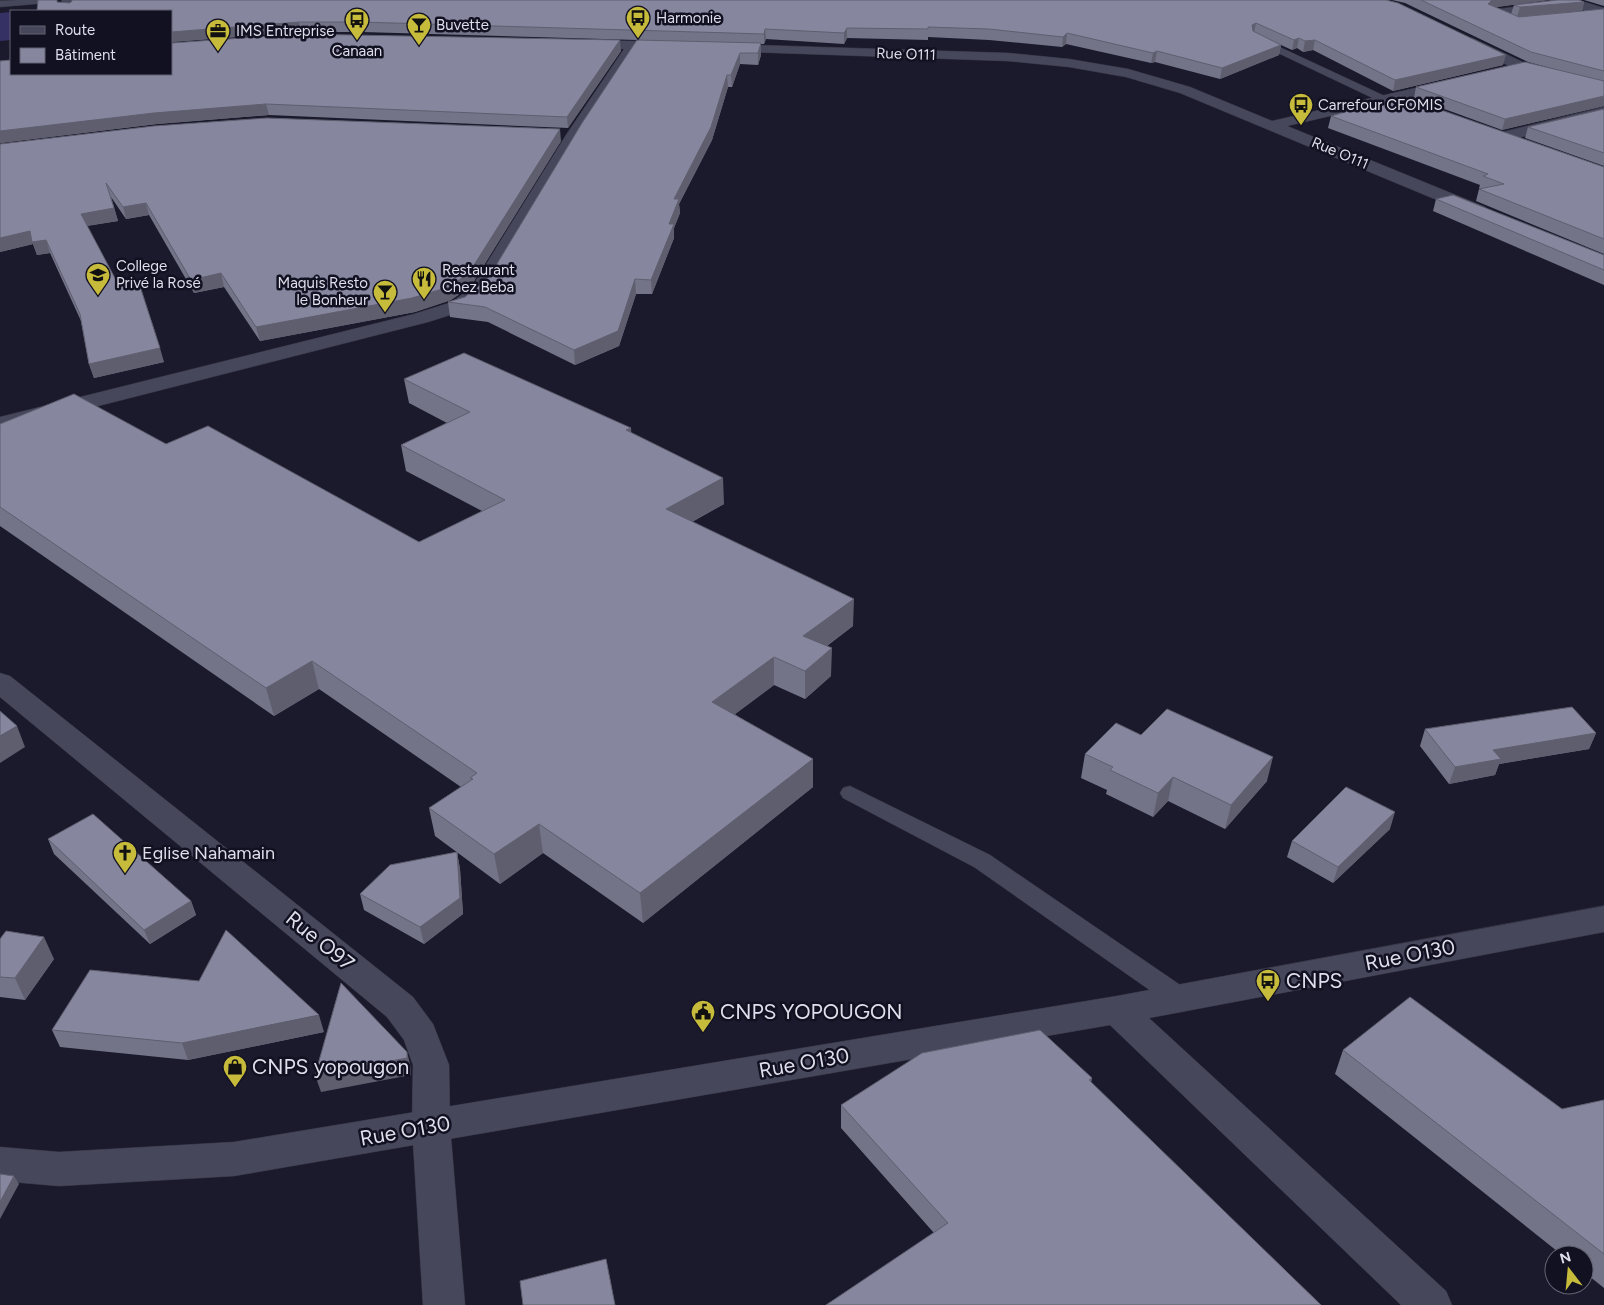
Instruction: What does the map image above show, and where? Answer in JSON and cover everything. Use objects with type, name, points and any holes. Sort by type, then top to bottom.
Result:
[{"type":"street","points":[[1561,4],[1604,13]]},
{"type":"street","points":[[1463,38],[1522,67],[1604,87]]},
{"type":"street","points":[[571,43],[683,46]]},
{"type":"street","points":[[0,424],[422,318],[459,306],[478,291],[574,134],[633,45]]},
{"type":"street","name":"Rue O111","points":[[712,47],[1008,57],[1069,63],[1128,73],[1185,90],[1494,217]]},
{"type":"street","points":[[1504,72],[1522,67]]},
{"type":"street","points":[[1273,125],[1467,81]]},
{"type":"street","points":[[1389,99],[1419,108]]},
{"type":"street","points":[[1501,137],[1604,112]]},
{"type":"street","points":[[1483,131],[1529,147]]},
{"type":"street","points":[[555,134],[574,134]]},
{"type":"street","name":"Rue O97","points":[[0,682],[400,1008],[420,1034],[431,1064],[431,1126],[444,1305]]},
{"type":"street","name":"Rue O130","points":[[0,1164],[59,1169],[234,1159],[1117,1010],[1604,919]]},
{"type":"street","points":[[1117,1010],[1431,1305]]},
{"type":"lane","points":[[0,4],[47,0]]},
{"type":"lane","points":[[1512,22],[1491,13],[1561,4]]},
{"type":"lane","points":[[1584,16],[1604,13]]},
{"type":"lane","points":[[1254,38],[1389,99]]},
{"type":"lane","points":[[850,793],[982,861],[1180,998]]},
{"type":"shaded area","points":[[10,12],[10,40],[0,41],[0,13]]},
{"type":"building","points":[[38,0],[57,0],[57,2],[70,3],[72,0],[1386,0],[1398,3],[1506,55],[1395,80],[1315,40],[1305,41],[1299,38],[1294,40],[1256,23],[1252,25],[1253,31],[1281,45],[1222,68],[1157,51],[1153,53],[1067,33],[1063,37],[989,29],[928,27],[928,29],[847,28],[844,33],[765,29],[764,34],[360,22],[299,22],[172,32],[172,10],[37,10]]},
{"type":"building","points":[[1421,0],[1492,0],[1488,4],[1519,17],[1604,9],[1604,71],[1531,52]]},
{"type":"building","points":[[1557,0],[1579,0],[1584,2],[1520,7],[1514,5]]},
{"type":"building","points":[[299,34],[620,40],[567,117],[266,104],[154,113],[0,131],[0,61],[10,60],[10,75],[172,75],[172,43]]},
{"type":"building","points":[[637,40],[761,43],[758,53],[740,53],[731,75],[727,75],[711,127],[674,199],[679,199],[669,224],[674,224],[651,280],[635,279],[618,331],[574,350],[485,307],[448,302],[465,297],[489,277],[582,123]]},
{"type":"building","points":[[1525,62],[1604,81],[1604,96],[1505,119],[1416,87]]},
{"type":"building","points":[[1401,96],[1604,167],[1604,239],[1479,189],[1504,184],[1483,176],[1488,174],[1331,116]]},
{"type":"building","points":[[1604,109],[1604,153],[1528,127]]},
{"type":"building","points":[[267,118],[560,129],[469,273],[449,287],[412,298],[256,327],[221,273],[191,280],[146,203],[123,207],[106,183],[114,208],[81,214],[118,284],[138,280],[160,348],[89,364],[80,314],[46,240],[32,242],[30,231],[0,238],[0,144],[154,126]]},
{"type":"building","points":[[1453,195],[1604,255],[1604,270],[1436,199]]},
{"type":"building","points":[[464,353],[631,428],[626,430],[723,478],[666,509],[854,599],[803,636],[832,648],[805,671],[774,657],[712,702],[813,759],[640,893],[539,824],[494,854],[429,808],[473,779],[470,778],[477,773],[312,661],[266,688],[0,507],[0,424],[74,394],[166,444],[208,426],[419,542],[505,500],[401,445],[470,412],[404,379]]},
{"type":"building","points":[[1572,707],[1596,733],[1493,750],[1501,759],[1455,767],[1425,729]]},
{"type":"building","points":[[1167,709],[1273,757],[1231,805],[1173,777],[1158,793],[1110,770],[1113,767],[1085,754],[1116,723],[1141,735]]},
{"type":"building","points":[[0,711],[17,726],[0,736]]},
{"type":"building","points":[[1346,787],[1395,812],[1338,867],[1292,841]]},
{"type":"building","points":[[93,814],[191,901],[144,930],[48,839]]},
{"type":"building","points":[[457,852],[460,898],[420,927],[360,894],[390,865]]},
{"type":"building","points":[[226,930],[319,1015],[182,1043],[52,1030],[90,970],[199,981]]},
{"type":"building","points":[[6,931],[44,937],[15,978],[0,977],[0,939]]},
{"type":"building","points":[[341,983],[407,1052],[407,1058],[315,1075]]},
{"type":"building","points":[[1410,997],[1562,1109],[1604,1100],[1604,1254],[1594,1245],[1343,1050]]},
{"type":"building","points":[[1040,1030],[1092,1078],[1089,1080],[1321,1305],[826,1305],[948,1223],[841,1105],[922,1053]]},
{"type":"building","points":[[0,1174],[14,1176],[0,1202]]},
{"type":"building","points":[[606,1259],[615,1305],[523,1305],[520,1281]]},
{"type":"place","name":"Harmonie","points":[[638,39]]},
{"type":"place","name":"Canaan","points":[[357,41]]},
{"type":"place","name":"Buvette","points":[[419,46]]},
{"type":"place","name":"IMS Entreprise","points":[[218,52]]},
{"type":"place","name":"Carrefour CFOMIS","points":[[1301,126]]},
{"type":"place","name":"College Privé la Rosé","points":[[98,296]]},
{"type":"place","name":"Restaurant Chez Beba","points":[[424,300]]},
{"type":"place","name":"Maquis Resto le Bonheur","points":[[385,313]]},
{"type":"place","name":"Eglise Nahamain","points":[[125,874]]},
{"type":"place","name":"CNPS","points":[[1268,1002]]},
{"type":"place","name":"CNPS YOPOUGON","points":[[703,1033]]},
{"type":"place","name":"CNPS yopougon","points":[[235,1088]]}]
